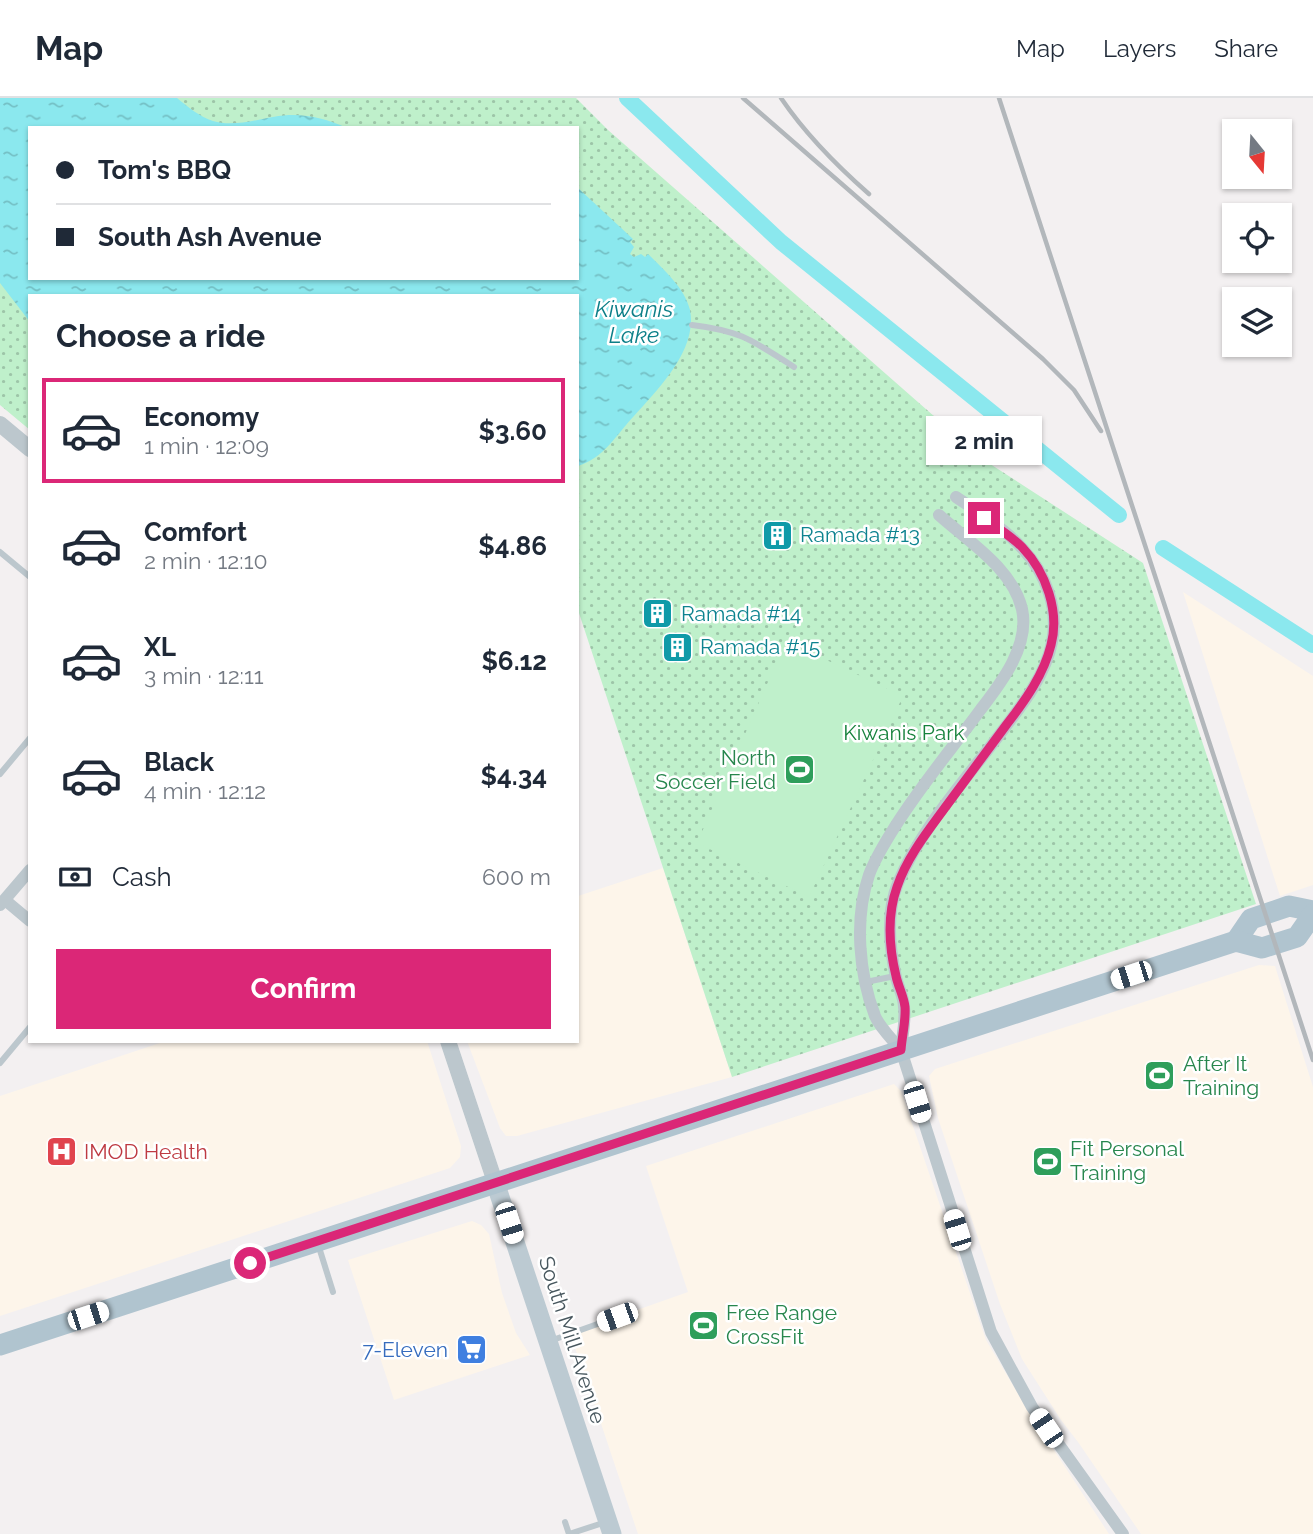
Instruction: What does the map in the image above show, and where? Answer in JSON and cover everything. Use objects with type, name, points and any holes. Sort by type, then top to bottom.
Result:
[{"type":"main road","points":[[0,1345],[1236,941],[1262,948],[1297,937],[1313,912],[1289,906],[1251,919],[1236,941]]},
{"type":"main road","name":"South Mill Avenue","points":[[495,1182],[610,1528]]},
{"type":"street","points":[[0,424],[28,447]]},
{"type":"street","points":[[901,1050],[905,1007],[896,976],[890,932],[891,906],[897,885],[928,831],[1025,701],[1046,661],[1055,621],[1046,586],[1035,564],[1022,547],[956,497]]},
{"type":"street","points":[[939,515],[999,567],[1008,579],[1022,609],[1022,636],[999,685],[902,815],[869,875],[860,932],[866,982],[876,1018],[901,1050],[991,1332],[1032,1407],[1123,1534]]},
{"type":"street","points":[[28,872],[2,903],[28,920]]},
{"type":"street","name":"South Mill Avenue","points":[[449,1043],[495,1182]]},
{"type":"lane","points":[[692,325],[741,334],[770,350],[794,368]]},
{"type":"lane","points":[[0,552],[28,575]]},
{"type":"lane","points":[[0,774],[28,740]]},
{"type":"lane","points":[[866,982],[896,976]]},
{"type":"lane","points":[[0,1063],[28,1029]]},
{"type":"lane","points":[[317,1241],[333,1292]]},
{"type":"lane","points":[[548,1341],[617,1317]]},
{"type":"lane","points":[[565,1522],[569,1534],[610,1528]]},
{"type":"shaded area","points":[[1183,592],[1313,676],[1313,885],[1280,896]]},
{"type":"shaded area","points":[[663,868],[732,1077],[517,1136],[506,1136],[500,1128],[468,1043],[579,1043],[579,896]]},
{"type":"shaded area","points":[[1259,965],[1275,966],[1313,1087],[1313,1534],[1141,1534],[1022,1359],[1000,1304],[938,1118],[929,1076],[935,1069]]},
{"type":"shaded area","points":[[160,1043],[428,1043],[461,1146],[460,1157],[450,1168],[0,1316],[0,1096]]},
{"type":"shaded area","points":[[894,1084],[901,1091],[986,1340],[1027,1409],[1109,1534],[638,1534],[569,1334],[688,1292],[646,1166]]},
{"type":"shaded area","points":[[472,1221],[481,1225],[489,1234],[502,1293],[516,1333],[530,1355],[394,1400],[348,1260]]},
{"type":"green space","name":"Kiwanis Park","points":[[0,98],[576,98],[608,130],[984,460],[1143,563],[1256,904],[732,1077],[579,613],[579,294],[28,294],[28,428],[0,405]]},
{"type":"green space","name":"North Soccer Field","points":[[786,641],[903,696],[809,897],[697,843]]},
{"type":"water","name":"Kiwanis Lake","points":[[0,98],[177,98],[203,117],[220,123],[302,115],[342,126],[28,126],[28,280],[579,280],[579,189],[633,239],[630,242],[634,247],[630,254],[634,257],[641,254],[645,257],[648,254],[667,273],[687,302],[691,325],[682,354],[654,394],[602,452],[579,466],[579,294],[28,294],[28,319],[0,283]]},
{"type":"waterway","points":[[627,98],[781,242],[1119,515]]},
{"type":"waterway","points":[[1163,548],[1313,645]]},
{"type":"railway","points":[[743,98],[1043,359],[1074,390],[1101,431]]},
{"type":"railway","points":[[781,98],[822,149],[869,194]]},
{"type":"railway","points":[[999,98],[1313,1060]]},
{"type":"place","name":"Ramada #13","points":[[777,535]]},
{"type":"place","name":"Ramada #14","points":[[658,614]]},
{"type":"place","name":"Ramada #15","points":[[677,647]]},
{"type":"place","name":"North Soccer Field","points":[[799,770]]},
{"type":"place","name":"After It Training","points":[[1160,1076]]},
{"type":"place","name":"IMOD Health","points":[[61,1152]]},
{"type":"place","name":"Fit Personal Training","points":[[1047,1161]]},
{"type":"place","name":"Free Range CrossFit","points":[[703,1325]]},
{"type":"place","name":"7-Eleven","points":[[471,1350]]},
{"type":"route","points":[[250,1263],[901,1050],[905,1007],[896,976],[890,932],[891,906],[897,885],[928,831],[1025,701],[1046,661],[1052,643],[1055,621],[1052,603],[1035,564],[1022,547],[984,518]]}]
